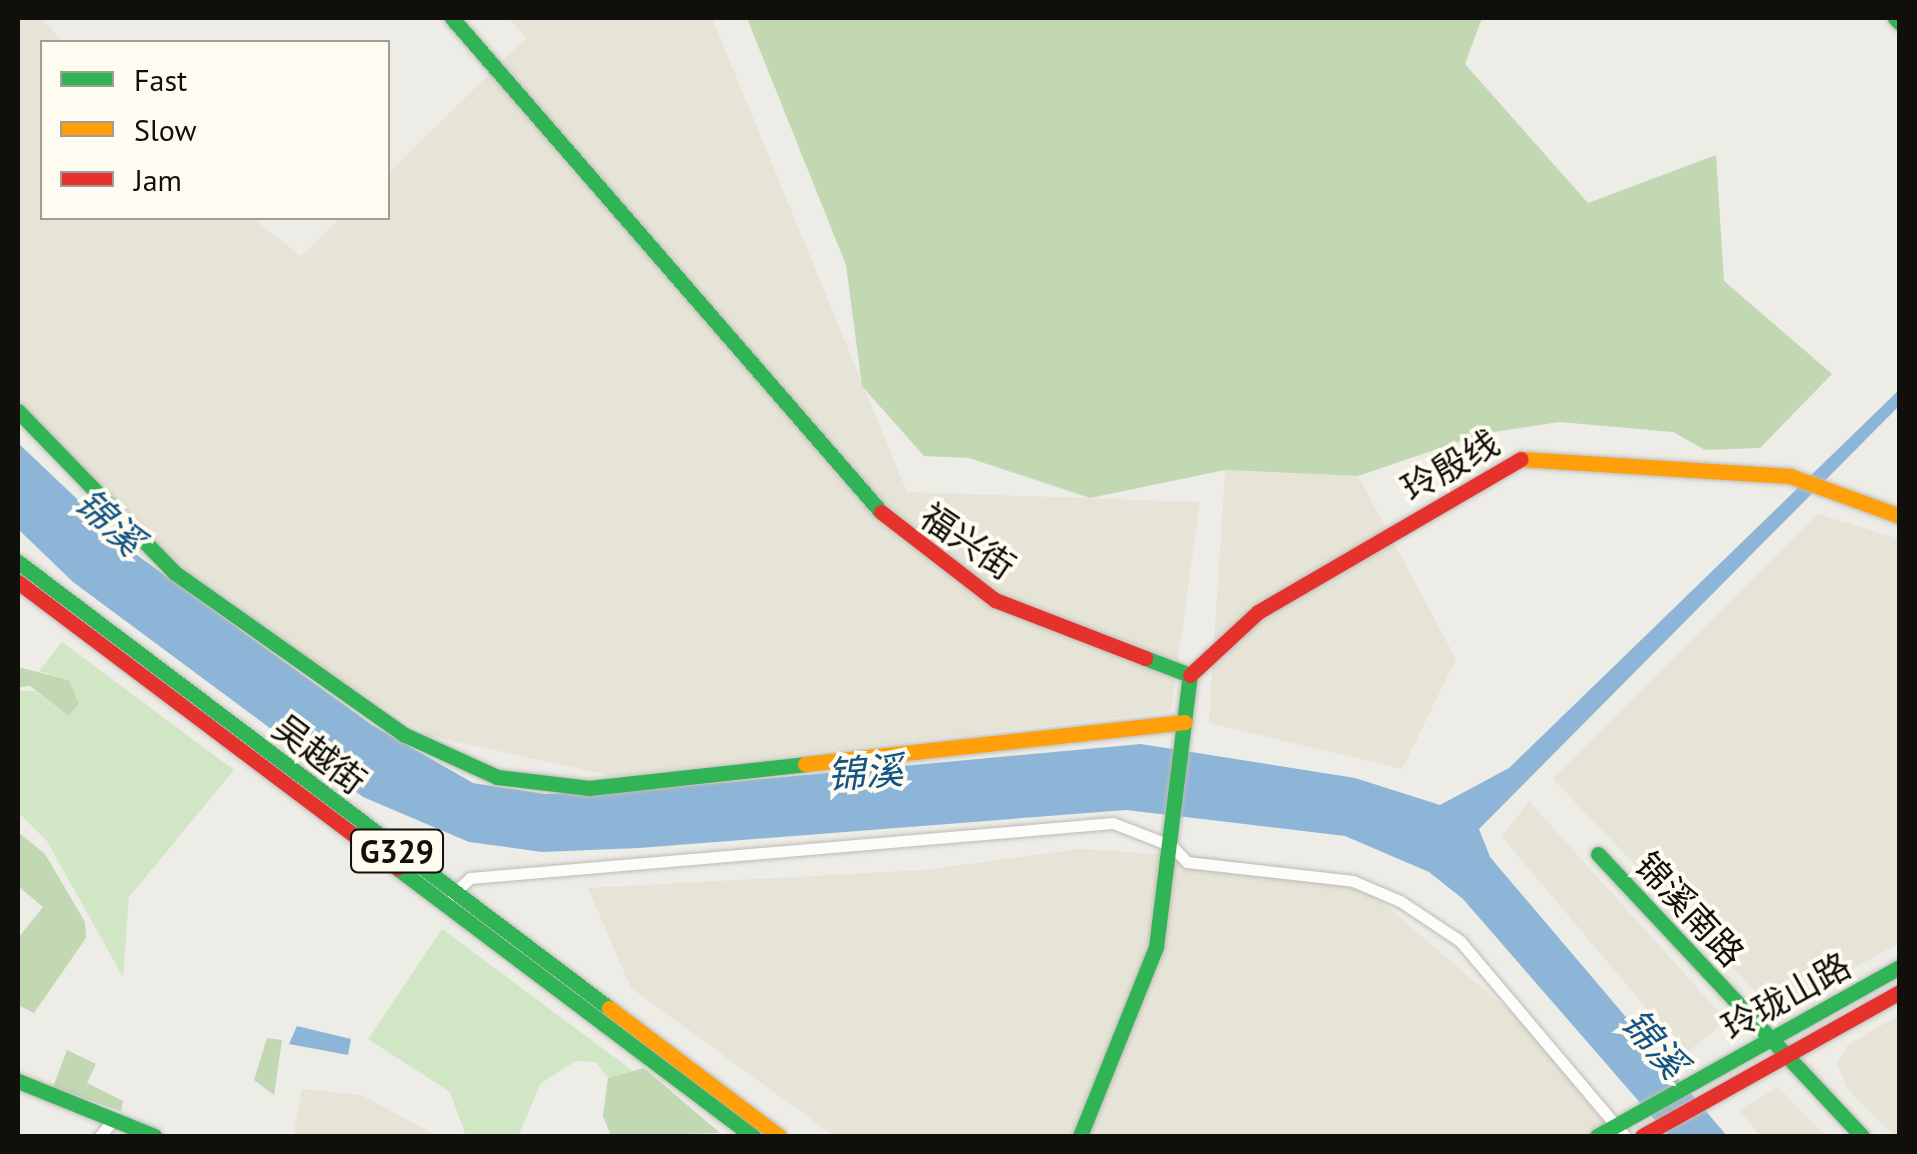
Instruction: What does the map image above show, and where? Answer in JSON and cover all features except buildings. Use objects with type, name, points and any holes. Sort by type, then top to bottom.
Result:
[{"type":"main road","name":"福兴街","points":[[452,18],[902,536],[995,600],[1190,675]]},
{"type":"main road","points":[[18,411],[175,573],[405,735],[497,777],[589,788],[1185,722]]},
{"type":"main road","name":"玲殷线","points":[[1190,675],[1258,612],[1531,453],[1790,476],[1900,516]]},
{"type":"main road","name":"吴越街","points":[[18,562],[453,894],[779,1136]]},
{"type":"main road","name":"吴越街","points":[[18,582],[753,1136]]},
{"type":"main road","points":[[1080,1136],[1150,964],[1172,846],[1190,675]]},
{"type":"main road","name":"锦溪南路","points":[[1598,854],[1862,1136]]},
{"type":"main road","name":"玲珑山路","points":[[1597,1136],[1620,1131],[1640,1113],[1900,967]]},
{"type":"main road","name":"玲珑山路","points":[[1648,1133],[1900,992]]},
{"type":"main road","points":[[18,1081],[154,1136]]},
{"type":"street","points":[[453,894],[470,878],[1113,822],[1172,846],[1187,862],[1353,881],[1400,901],[1460,942],[1620,1131]]},
{"type":"street","points":[[100,1136],[113,1120]]},
{"type":"shaded area","points":[[18,18],[42,18],[61,40],[40,40],[40,220],[255,220],[301,256],[339,220],[390,220],[390,171],[526,38],[508,18],[712,18],[907,492],[1200,502],[1171,711],[612,776],[430,736],[161,564],[18,410]]},
{"type":"shaded area","points":[[1225,470],[1358,476],[1456,659],[1402,769],[1209,723]]},
{"type":"shaded area","points":[[1818,514],[1899,539],[1899,943],[1775,1012],[1553,779]]},
{"type":"shaded area","points":[[1529,801],[1727,1021],[1685,1054],[1502,837]]},
{"type":"shaded area","points":[[1080,849],[1221,858],[1370,892],[1521,1021],[1615,1136],[834,1136],[631,988],[588,888],[924,870]]},
{"type":"shaded area","points":[[1899,1015],[1900,1136],[1894,1136],[1846,1087],[1837,1063],[1848,1045]]},
{"type":"shaded area","points":[[1778,1087],[1826,1136],[1760,1136],[1739,1110]]},
{"type":"shaded area","points":[[302,1089],[361,1095],[438,1136],[293,1136]]},
{"type":"green space","points":[[747,18],[1482,18],[1465,64],[1588,203],[1716,155],[1724,281],[1832,374],[1760,448],[1705,450],[1673,432],[1559,422],[1481,434],[1358,476],[1225,470],[1090,498],[969,458],[924,456],[862,386],[846,265]]},
{"type":"green space","points":[[62,642],[234,770],[129,897],[123,977],[47,841],[18,812],[18,691],[35,691],[68,716],[79,704],[69,680],[39,671]]},
{"type":"green space","points":[[18,667],[69,680],[79,704],[68,716],[30,686],[18,687]]},
{"type":"green space","points":[[18,832],[45,854],[85,922],[86,938],[34,1013],[18,1005],[18,938],[43,907],[18,886]]},
{"type":"green space","points":[[442,929],[633,1071],[608,1078],[596,1062],[576,1061],[541,1083],[518,1136],[466,1136],[450,1092],[368,1039]]},
{"type":"green space","points":[[267,1038],[282,1040],[274,1095],[254,1080]]},
{"type":"green space","points":[[67,1050],[96,1064],[87,1083],[123,1101],[121,1111],[53,1087]]},
{"type":"green space","points":[[644,1068],[720,1133],[611,1136],[603,1116],[608,1078]]},
{"type":"water","name":"锦溪","points":[[1900,389],[1899,406],[1479,829],[1490,857],[1727,1136],[1669,1136],[1463,899],[1429,872],[1345,836],[1126,810],[639,848],[542,852],[469,842],[363,797],[73,582],[18,529],[18,443],[134,553],[372,725],[473,783],[545,794],[643,790],[1141,744],[1355,778],[1440,805],[1509,768]]},
{"type":"water","points":[[297,1026],[351,1039],[348,1055],[289,1044]]},
{"type":"traffic: fast","points":[[452,18],[881,512]]},
{"type":"traffic: fast","points":[[1895,18],[1900,23]]},
{"type":"traffic: fast","points":[[18,411],[175,573],[405,735],[497,777],[589,788],[805,764]]},
{"type":"traffic: fast","points":[[18,562],[609,1008]]},
{"type":"traffic: fast","points":[[1080,1136],[1156,947],[1190,675],[1145,658]]},
{"type":"traffic: fast","points":[[1598,854],[1862,1136]]},
{"type":"traffic: fast","points":[[397,868],[753,1136]]},
{"type":"traffic: fast","points":[[1597,1136],[1900,967]]},
{"type":"traffic: fast","points":[[18,1081],[154,1136]]},
{"type":"traffic: slow","points":[[1521,459],[1790,476],[1900,516]]},
{"type":"traffic: slow","points":[[805,764],[1185,722]]},
{"type":"traffic: slow","points":[[609,1008],[779,1136]]},
{"type":"traffic: jam","points":[[1190,675],[1258,612],[1521,459]]},
{"type":"traffic: jam","points":[[881,512],[995,600],[1145,658]]},
{"type":"traffic: jam","points":[[18,582],[397,868]]},
{"type":"traffic: jam","points":[[1642,1136],[1900,992]]}]
